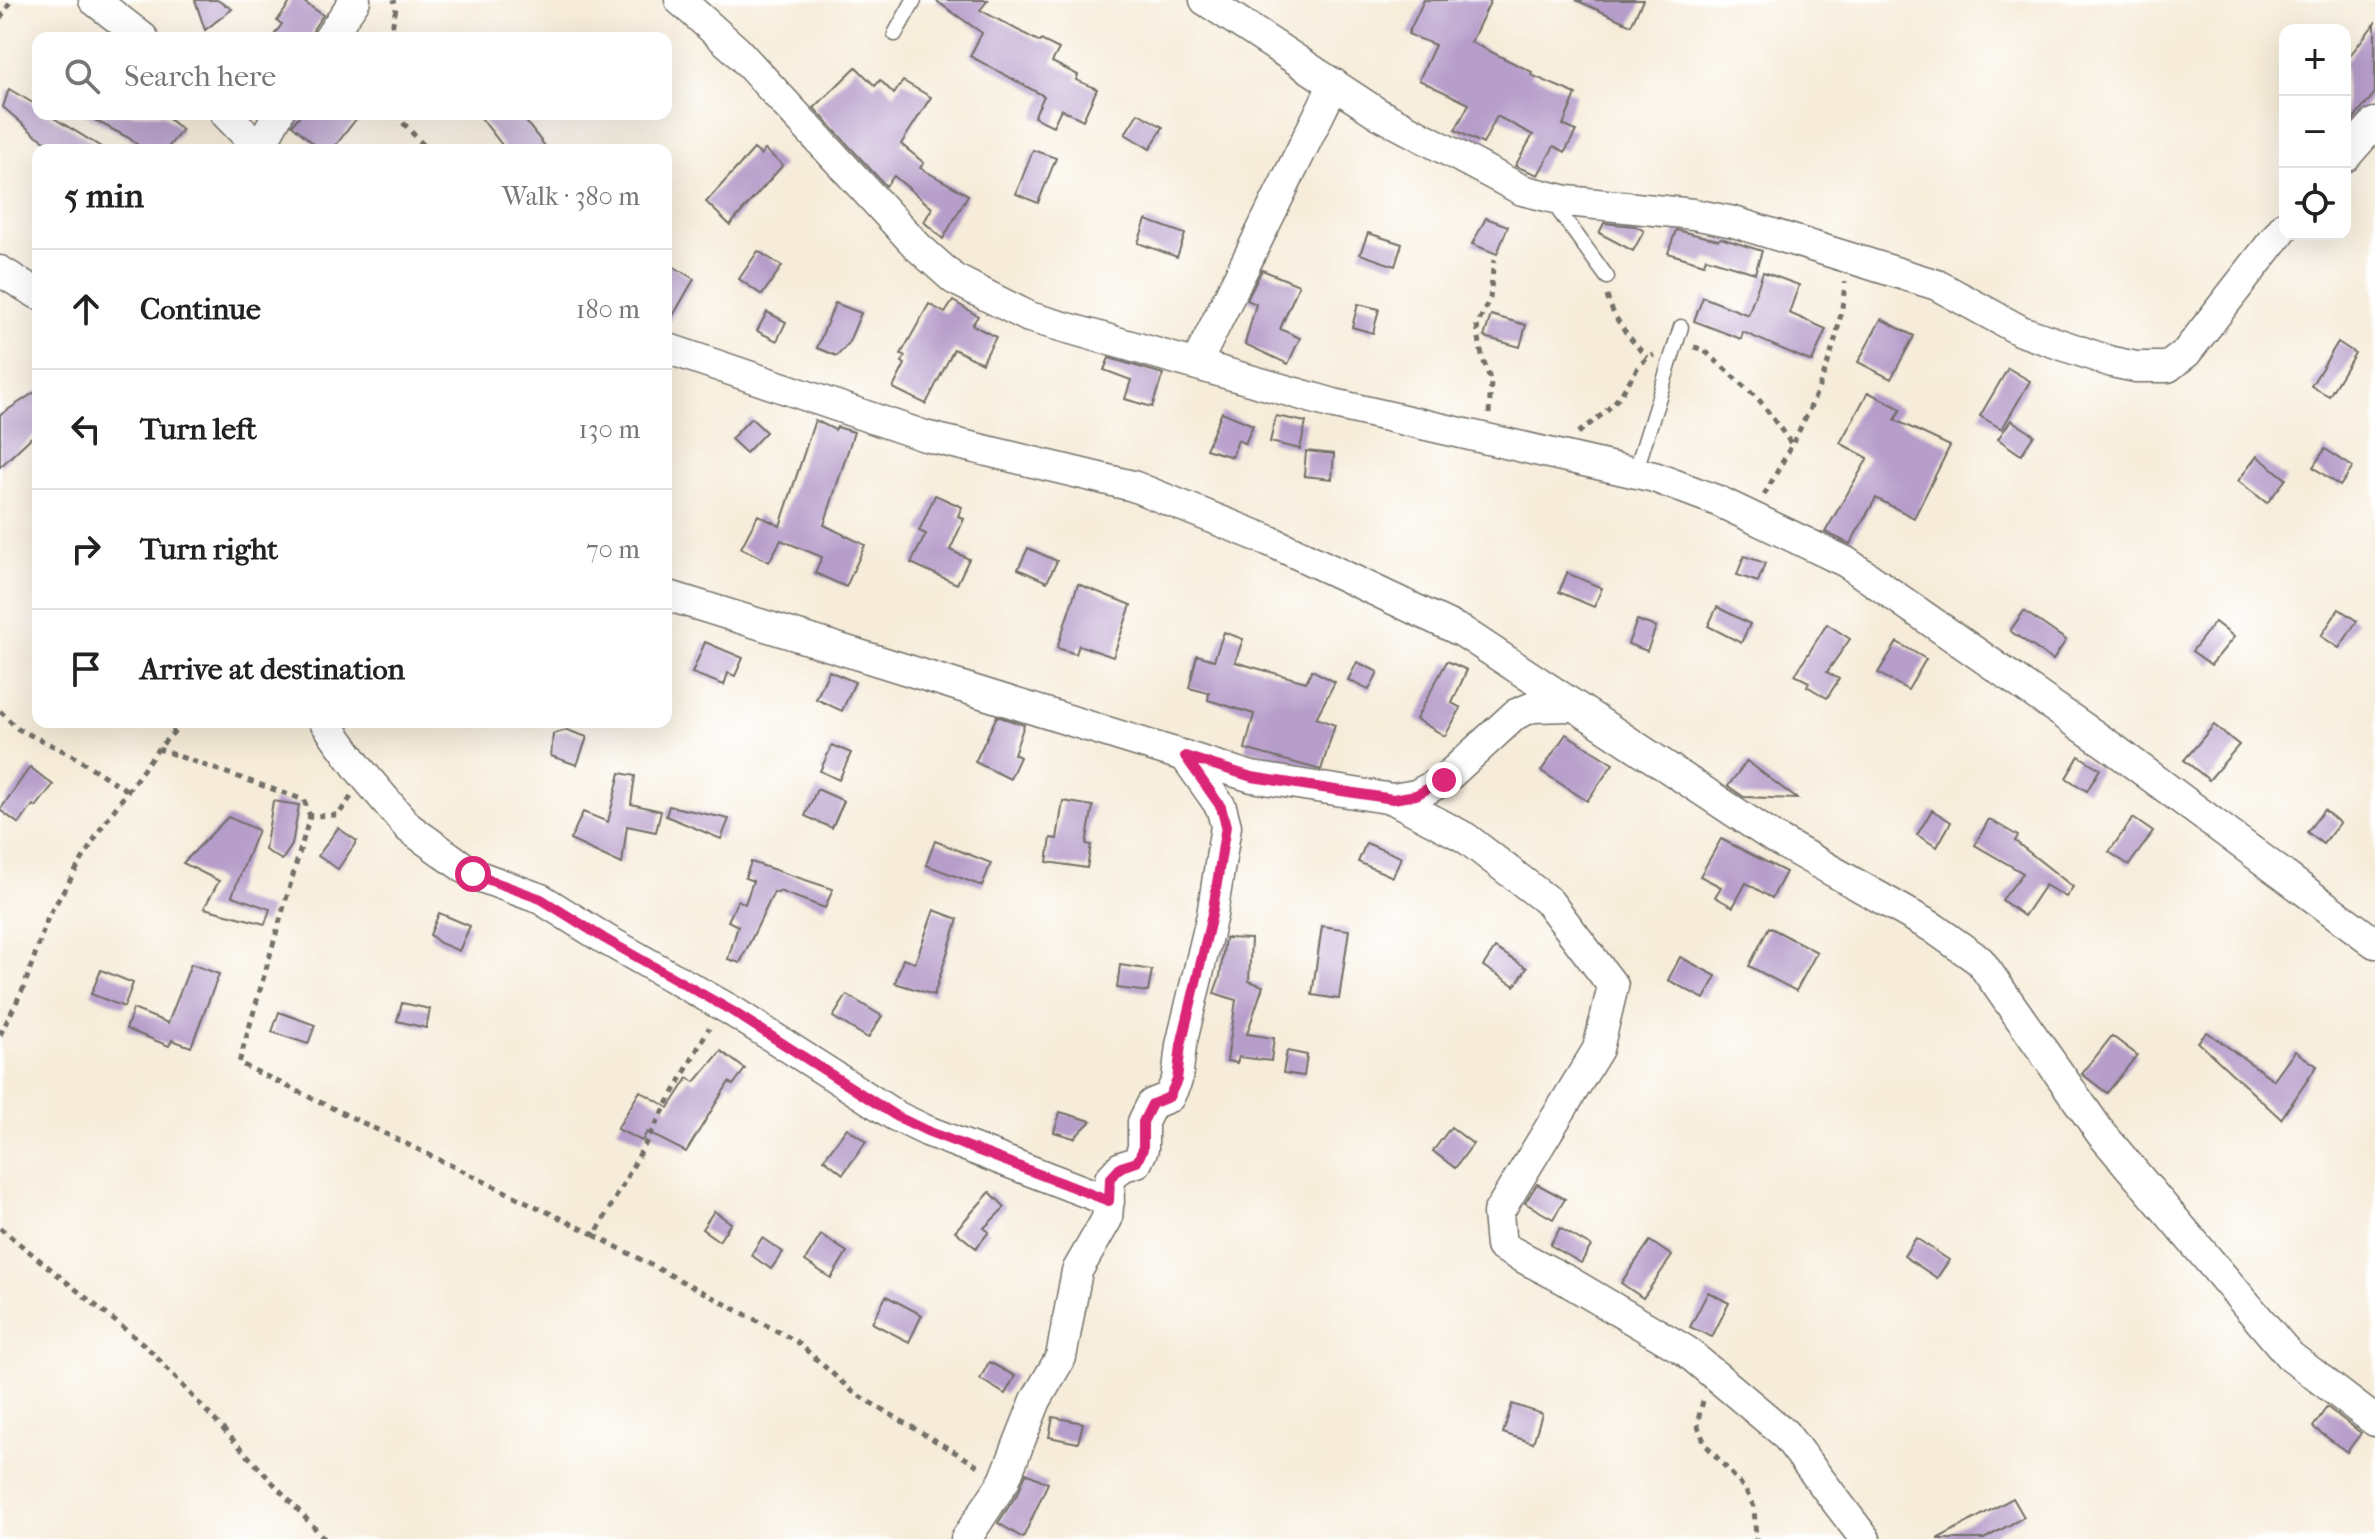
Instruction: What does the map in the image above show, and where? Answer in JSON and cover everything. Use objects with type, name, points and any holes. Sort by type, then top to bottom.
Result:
[{"type":"street","points":[[94,0],[135,32]]},
{"type":"street","points":[[333,32],[355,0]]},
{"type":"street","points":[[680,0],[736,50],[918,247],[954,279],[1029,317],[1334,404],[1654,477],[1718,501],[1846,562],[2114,749],[2375,943]]},
{"type":"street","points":[[1211,1],[1379,114],[1522,190],[1567,201],[1693,214],[1734,222],[1937,285],[2021,331],[2112,362],[2136,367],[2168,367],[2186,353],[2279,234]]},
{"type":"street","points":[[1196,364],[1334,84]]},
{"type":"street","points":[[232,120],[254,144]]},
{"type":"street","points":[[262,144],[275,120]]},
{"type":"street","points":[[2351,150],[2375,123]]},
{"type":"street","points":[[0,271],[32,290]]},
{"type":"street","points":[[672,350],[925,436],[1133,486],[1270,541],[1463,632],[1774,838],[1932,927],[1980,961],[2100,1132],[2290,1356],[2375,1421]]},
{"type":"street","points":[[672,597],[1252,777],[1393,799],[1416,795],[1444,780],[1516,714],[1533,707],[1572,706]]},
{"type":"street","points":[[329,728],[365,777],[409,828],[473,874],[541,899],[917,1126],[1109,1201]]},
{"type":"street","points":[[966,1539],[1004,1481],[1036,1400],[1061,1357],[1077,1271],[1107,1219],[1110,1179],[1121,1167],[1137,1162],[1143,1149],[1143,1122],[1152,1104],[1169,1097],[1177,1080],[1181,1045],[1212,915],[1226,826],[1221,807],[1185,756]]},
{"type":"street","points":[[1393,799],[1466,838],[1549,902],[1613,986],[1598,1049],[1498,1213],[1501,1246],[1566,1280],[1686,1351],[1785,1434],[1865,1539]]},
{"type":"lane","points":[[895,34],[914,0]]},
{"type":"lane","points":[[1548,196],[1607,277]]},
{"type":"lane","points":[[1635,473],[1681,327]]},
{"type":"path","points":[[0,18],[12,0]]},
{"type":"path","points":[[391,32],[396,8],[394,0]]},
{"type":"path","points":[[400,120],[422,144]]},
{"type":"path","points":[[1751,517],[1793,446],[1831,359],[1845,277],[1840,255]]},
{"type":"path","points":[[1478,437],[1491,411],[1491,382],[1482,356],[1477,326],[1490,298],[1494,260]]},
{"type":"path","points":[[1607,277],[1606,291],[1611,311],[1623,331],[1647,358]]},
{"type":"path","points":[[0,711],[18,729],[70,754],[128,791]]},
{"type":"path","points":[[0,1035],[24,987],[48,917],[101,828],[158,749],[177,728]]},
{"type":"path","points":[[158,749],[304,800],[310,816],[239,1063],[590,1233],[796,1341],[854,1393],[1004,1481]]},
{"type":"path","points":[[310,816],[338,815],[365,777]]},
{"type":"path","points":[[590,1233],[595,1235],[721,1005]]},
{"type":"path","points":[[0,1228],[147,1347],[325,1539]]},
{"type":"path","points":[[1716,1376],[1703,1401],[1697,1424],[1705,1444],[1745,1489],[1754,1507],[1756,1539]]},
{"type":"building","points":[[195,0],[217,0],[232,9],[205,30]]},
{"type":"building","points":[[292,0],[301,0],[323,15],[313,32],[276,32],[282,24],[277,21]]},
{"type":"building","points":[[935,0],[988,0],[980,10],[1059,49],[1052,62],[1078,75],[1076,80],[1097,89],[1083,120],[1061,109],[1053,126],[1034,117],[1044,96],[970,56],[982,33]]},
{"type":"building","points":[[1424,0],[1491,0],[1471,42],[1532,72],[1531,75],[1576,94],[1563,125],[1576,131],[1565,152],[1554,146],[1538,175],[1515,166],[1533,135],[1497,116],[1483,144],[1455,130],[1469,104],[1419,80],[1435,45],[1408,34]]},
{"type":"building","points":[[1576,0],[1643,0],[1631,25]]},
{"type":"building","points":[[2375,23],[2375,93],[2351,123],[2351,96],[2351,54]]},
{"type":"building","points":[[856,67],[875,86],[880,80],[894,94],[903,81],[931,97],[901,144],[924,163],[920,168],[968,195],[943,239],[924,222],[932,208],[894,176],[886,186],[814,108]]},
{"type":"building","points":[[9,89],[32,102],[32,120],[57,120],[96,144],[50,144],[3,107]]},
{"type":"building","points":[[1138,113],[1163,127],[1150,149],[1125,134]]},
{"type":"building","points":[[94,120],[170,120],[182,130],[171,144],[136,144]]},
{"type":"building","points":[[296,120],[355,120],[337,144],[314,144],[292,125]]},
{"type":"building","points":[[483,120],[525,120],[543,144],[501,144]]},
{"type":"building","points":[[754,149],[761,155],[765,150],[783,165],[730,225],[706,202]]},
{"type":"building","points":[[1033,150],[1056,158],[1038,203],[1016,194]]},
{"type":"building","points":[[1486,218],[1508,226],[1497,254],[1472,244]]},
{"type":"building","points":[[1146,220],[1185,234],[1177,257],[1138,243]]},
{"type":"building","points":[[1604,223],[1635,226],[1644,231],[1633,251],[1599,233]]},
{"type":"building","points":[[1676,230],[1718,240],[1721,238],[1762,251],[1755,273],[1706,258],[1704,264],[1668,253]]},
{"type":"building","points":[[1368,233],[1402,244],[1395,266],[1360,254]]},
{"type":"building","points":[[758,251],[782,266],[762,295],[739,279]]},
{"type":"building","points":[[672,266],[694,279],[672,318]]},
{"type":"building","points":[[1262,270],[1299,285],[1280,329],[1300,338],[1288,364],[1245,344],[1256,304],[1247,300]]},
{"type":"building","points":[[1763,272],[1799,285],[1789,313],[1826,329],[1812,362],[1743,332],[1741,339],[1694,321],[1703,297],[1748,315]]},
{"type":"building","points":[[953,301],[978,316],[972,325],[996,337],[982,363],[954,349],[926,404],[893,388],[905,364],[902,362],[905,356],[901,354],[929,304],[945,313]]},
{"type":"building","points":[[835,303],[861,313],[848,344],[837,356],[817,348]]},
{"type":"building","points":[[1358,304],[1379,309],[1373,333],[1352,327]]},
{"type":"building","points":[[767,312],[786,322],[777,341],[757,331]]},
{"type":"building","points":[[1491,315],[1526,325],[1520,347],[1484,337]]},
{"type":"building","points":[[1881,319],[1914,336],[1891,379],[1858,362]]},
{"type":"building","points":[[2338,342],[2355,353],[2329,396],[2311,386]]},
{"type":"building","points":[[1109,358],[1163,374],[1152,407],[1125,399],[1131,380],[1104,370]]},
{"type":"building","points":[[2008,368],[2030,381],[2002,429],[1980,416]]},
{"type":"building","points":[[1868,392],[1901,409],[1895,420],[1950,446],[1914,518],[1876,498],[1850,544],[1825,532],[1868,458],[1840,443]]},
{"type":"building","points":[[32,394],[32,437],[0,467],[0,415]]},
{"type":"building","points":[[1222,412],[1253,425],[1245,444],[1238,440],[1232,457],[1206,449]]},
{"type":"building","points":[[1276,416],[1306,422],[1300,449],[1270,442]]},
{"type":"building","points":[[751,418],[766,432],[746,453],[731,439]]},
{"type":"building","points":[[815,420],[835,430],[837,427],[854,432],[824,525],[865,545],[846,587],[815,573],[822,557],[781,540],[769,562],[741,548],[758,515],[780,526]]},
{"type":"building","points":[[2011,420],[2034,435],[2021,455],[1998,439]]},
{"type":"building","points":[[2325,449],[2353,467],[2340,486],[2313,467]]},
{"type":"building","points":[[1306,451],[1334,454],[1332,479],[1304,476]]},
{"type":"building","points":[[2257,456],[2286,479],[2267,503],[2238,481]]},
{"type":"building","points":[[935,495],[962,507],[958,516],[964,519],[950,550],[969,559],[957,584],[911,563],[926,534],[919,531]]},
{"type":"building","points":[[1028,548],[1057,561],[1047,582],[1018,569]]},
{"type":"building","points":[[1744,556],[1765,563],[1758,582],[1737,575]]},
{"type":"building","points":[[1567,573],[1602,588],[1594,607],[1559,592]]},
{"type":"building","points":[[1078,584],[1131,605],[1113,657],[1079,645],[1076,654],[1057,648]]},
{"type":"building","points":[[1717,607],[1750,624],[1741,643],[1708,626]]},
{"type":"building","points":[[2339,609],[2357,621],[2339,648],[2321,636]]},
{"type":"building","points":[[2024,611],[2066,640],[2053,660],[2010,631]]},
{"type":"building","points":[[1637,620],[1656,627],[1647,651],[1628,644]]},
{"type":"building","points":[[2215,622],[2234,637],[2211,665],[2192,651]]},
{"type":"building","points":[[1827,624],[1850,639],[1827,672],[1839,679],[1827,698],[1807,686],[1809,682],[1795,675]]},
{"type":"building","points":[[1224,632],[1243,639],[1235,662],[1306,682],[1312,670],[1335,682],[1316,718],[1335,725],[1321,770],[1245,749],[1254,714],[1208,700],[1209,693],[1189,688],[1197,655],[1214,660]]},
{"type":"building","points":[[705,642],[743,658],[735,676],[728,673],[724,685],[692,673]]},
{"type":"building","points":[[1897,642],[1926,659],[1908,690],[1878,673]]},
{"type":"building","points":[[1447,661],[1467,670],[1452,703],[1461,708],[1445,736],[1416,719]]},
{"type":"building","points":[[1357,662],[1378,672],[1369,690],[1348,680]]},
{"type":"building","points":[[829,671],[855,682],[842,711],[816,699]]},
{"type":"building","points":[[997,716],[1024,725],[1014,754],[1020,757],[1010,779],[975,762]]},
{"type":"building","points":[[2214,725],[2239,745],[2209,780],[2184,760]]},
{"type":"building","points":[[567,730],[587,737],[577,765],[551,756],[553,734]]},
{"type":"building","points":[[1566,734],[1613,764],[1587,801],[1541,771]]},
{"type":"building","points":[[832,745],[851,753],[839,780],[820,771]]},
{"type":"building","points":[[2079,756],[2100,769],[2087,791],[2066,778]]},
{"type":"building","points":[[1747,761],[1797,799],[1744,797],[1728,786]]},
{"type":"building","points":[[30,767],[53,785],[19,824],[0,810]]},
{"type":"building","points":[[620,773],[635,776],[631,804],[661,811],[656,832],[627,826],[622,864],[570,840],[583,812],[608,822]]},
{"type":"building","points":[[817,789],[844,801],[832,828],[805,816]]},
{"type":"building","points":[[273,801],[299,805],[292,845],[282,860],[265,850]]},
{"type":"building","points":[[1063,801],[1093,806],[1086,844],[1091,845],[1087,868],[1047,862],[1051,838],[1057,839]]},
{"type":"building","points":[[669,806],[729,819],[721,839],[666,816]]},
{"type":"building","points":[[1932,810],[1951,822],[1937,847],[1917,835]]},
{"type":"building","points":[[2324,810],[2340,823],[2323,844],[2307,832]]},
{"type":"building","points":[[228,817],[258,830],[232,896],[270,909],[265,924],[204,908],[219,881],[183,863]]},
{"type":"building","points":[[2133,818],[2153,832],[2129,865],[2109,852]]},
{"type":"building","points":[[1989,819],[2018,836],[2015,841],[2073,887],[2066,897],[2045,885],[2024,916],[2002,900],[2023,873],[1975,845]]},
{"type":"building","points":[[338,828],[357,841],[338,869],[318,856]]},
{"type":"building","points":[[1721,839],[1786,872],[1772,898],[1746,883],[1733,907],[1715,897],[1721,887],[1700,876]]},
{"type":"building","points":[[935,841],[991,863],[982,886],[926,865]]},
{"type":"building","points":[[1366,843],[1401,857],[1393,877],[1358,862]]},
{"type":"building","points":[[751,862],[833,889],[825,908],[779,891],[774,892],[740,963],[728,959],[738,926],[728,921],[738,900],[745,904],[753,881],[745,878]]},
{"type":"building","points":[[934,910],[958,919],[934,995],[895,983],[903,959],[915,963]]},
{"type":"building","points":[[439,913],[470,926],[459,951],[430,935]]},
{"type":"building","points":[[1322,926],[1349,930],[1339,999],[1312,995]]},
{"type":"building","points":[[1769,927],[1817,952],[1796,991],[1749,966]]},
{"type":"building","points":[[1225,938],[1251,939],[1249,981],[1263,986],[1247,1034],[1274,1038],[1271,1061],[1239,1057],[1237,1063],[1227,1061],[1236,1000],[1214,993],[1220,976]]},
{"type":"building","points":[[1495,948],[1527,968],[1515,986],[1483,966]]},
{"type":"building","points":[[1680,957],[1716,976],[1704,999],[1668,980]]},
{"type":"building","points":[[191,964],[219,974],[191,1047],[172,1040],[169,1046],[126,1029],[133,1009],[168,1023]]},
{"type":"building","points":[[1120,965],[1152,970],[1148,992],[1117,988]]},
{"type":"building","points":[[101,970],[133,983],[124,1007],[91,994]]},
{"type":"building","points":[[847,995],[882,1016],[868,1038],[833,1017]]},
{"type":"building","points":[[402,1003],[430,1009],[426,1028],[397,1021]]},
{"type":"building","points":[[279,1012],[315,1025],[308,1044],[272,1032]]},
{"type":"building","points":[[2207,1032],[2274,1080],[2295,1051],[2317,1066],[2281,1119],[2198,1042]]},
{"type":"building","points":[[2112,1036],[2137,1055],[2107,1093],[2082,1074]]},
{"type":"building","points":[[721,1051],[745,1069],[733,1085],[729,1082],[686,1152],[647,1132],[642,1141],[617,1129],[640,1091],[669,1108],[688,1078],[695,1082]]},
{"type":"building","points":[[1287,1051],[1307,1055],[1304,1076],[1283,1073]]},
{"type":"building","points":[[1060,1112],[1091,1121],[1074,1138],[1054,1132]]},
{"type":"building","points":[[1451,1127],[1473,1144],[1455,1168],[1433,1151]]},
{"type":"building","points":[[847,1128],[866,1142],[843,1174],[824,1159]]},
{"type":"building","points":[[1537,1184],[1565,1199],[1553,1219],[1525,1203]]},
{"type":"building","points":[[990,1192],[1005,1207],[984,1228],[989,1232],[976,1248],[955,1231]]},
{"type":"building","points":[[714,1211],[731,1223],[719,1241],[702,1229]]},
{"type":"building","points":[[1560,1228],[1591,1246],[1581,1263],[1550,1245]]},
{"type":"building","points":[[821,1235],[847,1252],[831,1278],[805,1261]]},
{"type":"building","points":[[762,1238],[783,1252],[771,1269],[751,1255]]},
{"type":"building","points":[[1916,1238],[1949,1260],[1937,1278],[1904,1256]]},
{"type":"building","points":[[1650,1241],[1672,1256],[1643,1298],[1621,1283]]},
{"type":"building","points":[[1708,1292],[1729,1303],[1712,1337],[1690,1327]]},
{"type":"building","points":[[886,1296],[922,1315],[909,1342],[872,1323]]},
{"type":"building","points":[[989,1362],[1015,1376],[1005,1394],[980,1379]]},
{"type":"building","points":[[1512,1404],[1542,1414],[1533,1443],[1503,1433]]},
{"type":"building","points":[[2327,1407],[2361,1433],[2347,1452],[2313,1427]]},
{"type":"building","points":[[1053,1417],[1083,1423],[1078,1443],[1049,1437]]},
{"type":"building","points":[[1026,1473],[1048,1483],[1023,1538],[998,1523],[1019,1491]]},
{"type":"building","points":[[2013,1498],[2024,1517],[1984,1539],[1937,1539]]},
{"type":"route","points":[[473,874],[541,899],[732,1011],[896,1116],[927,1131],[1109,1201],[1110,1179],[1121,1167],[1137,1162],[1143,1149],[1143,1122],[1152,1104],[1169,1097],[1177,1080],[1181,1045],[1212,915],[1226,826],[1221,807],[1185,756],[1252,777],[1393,799],[1416,795],[1444,780]]}]
